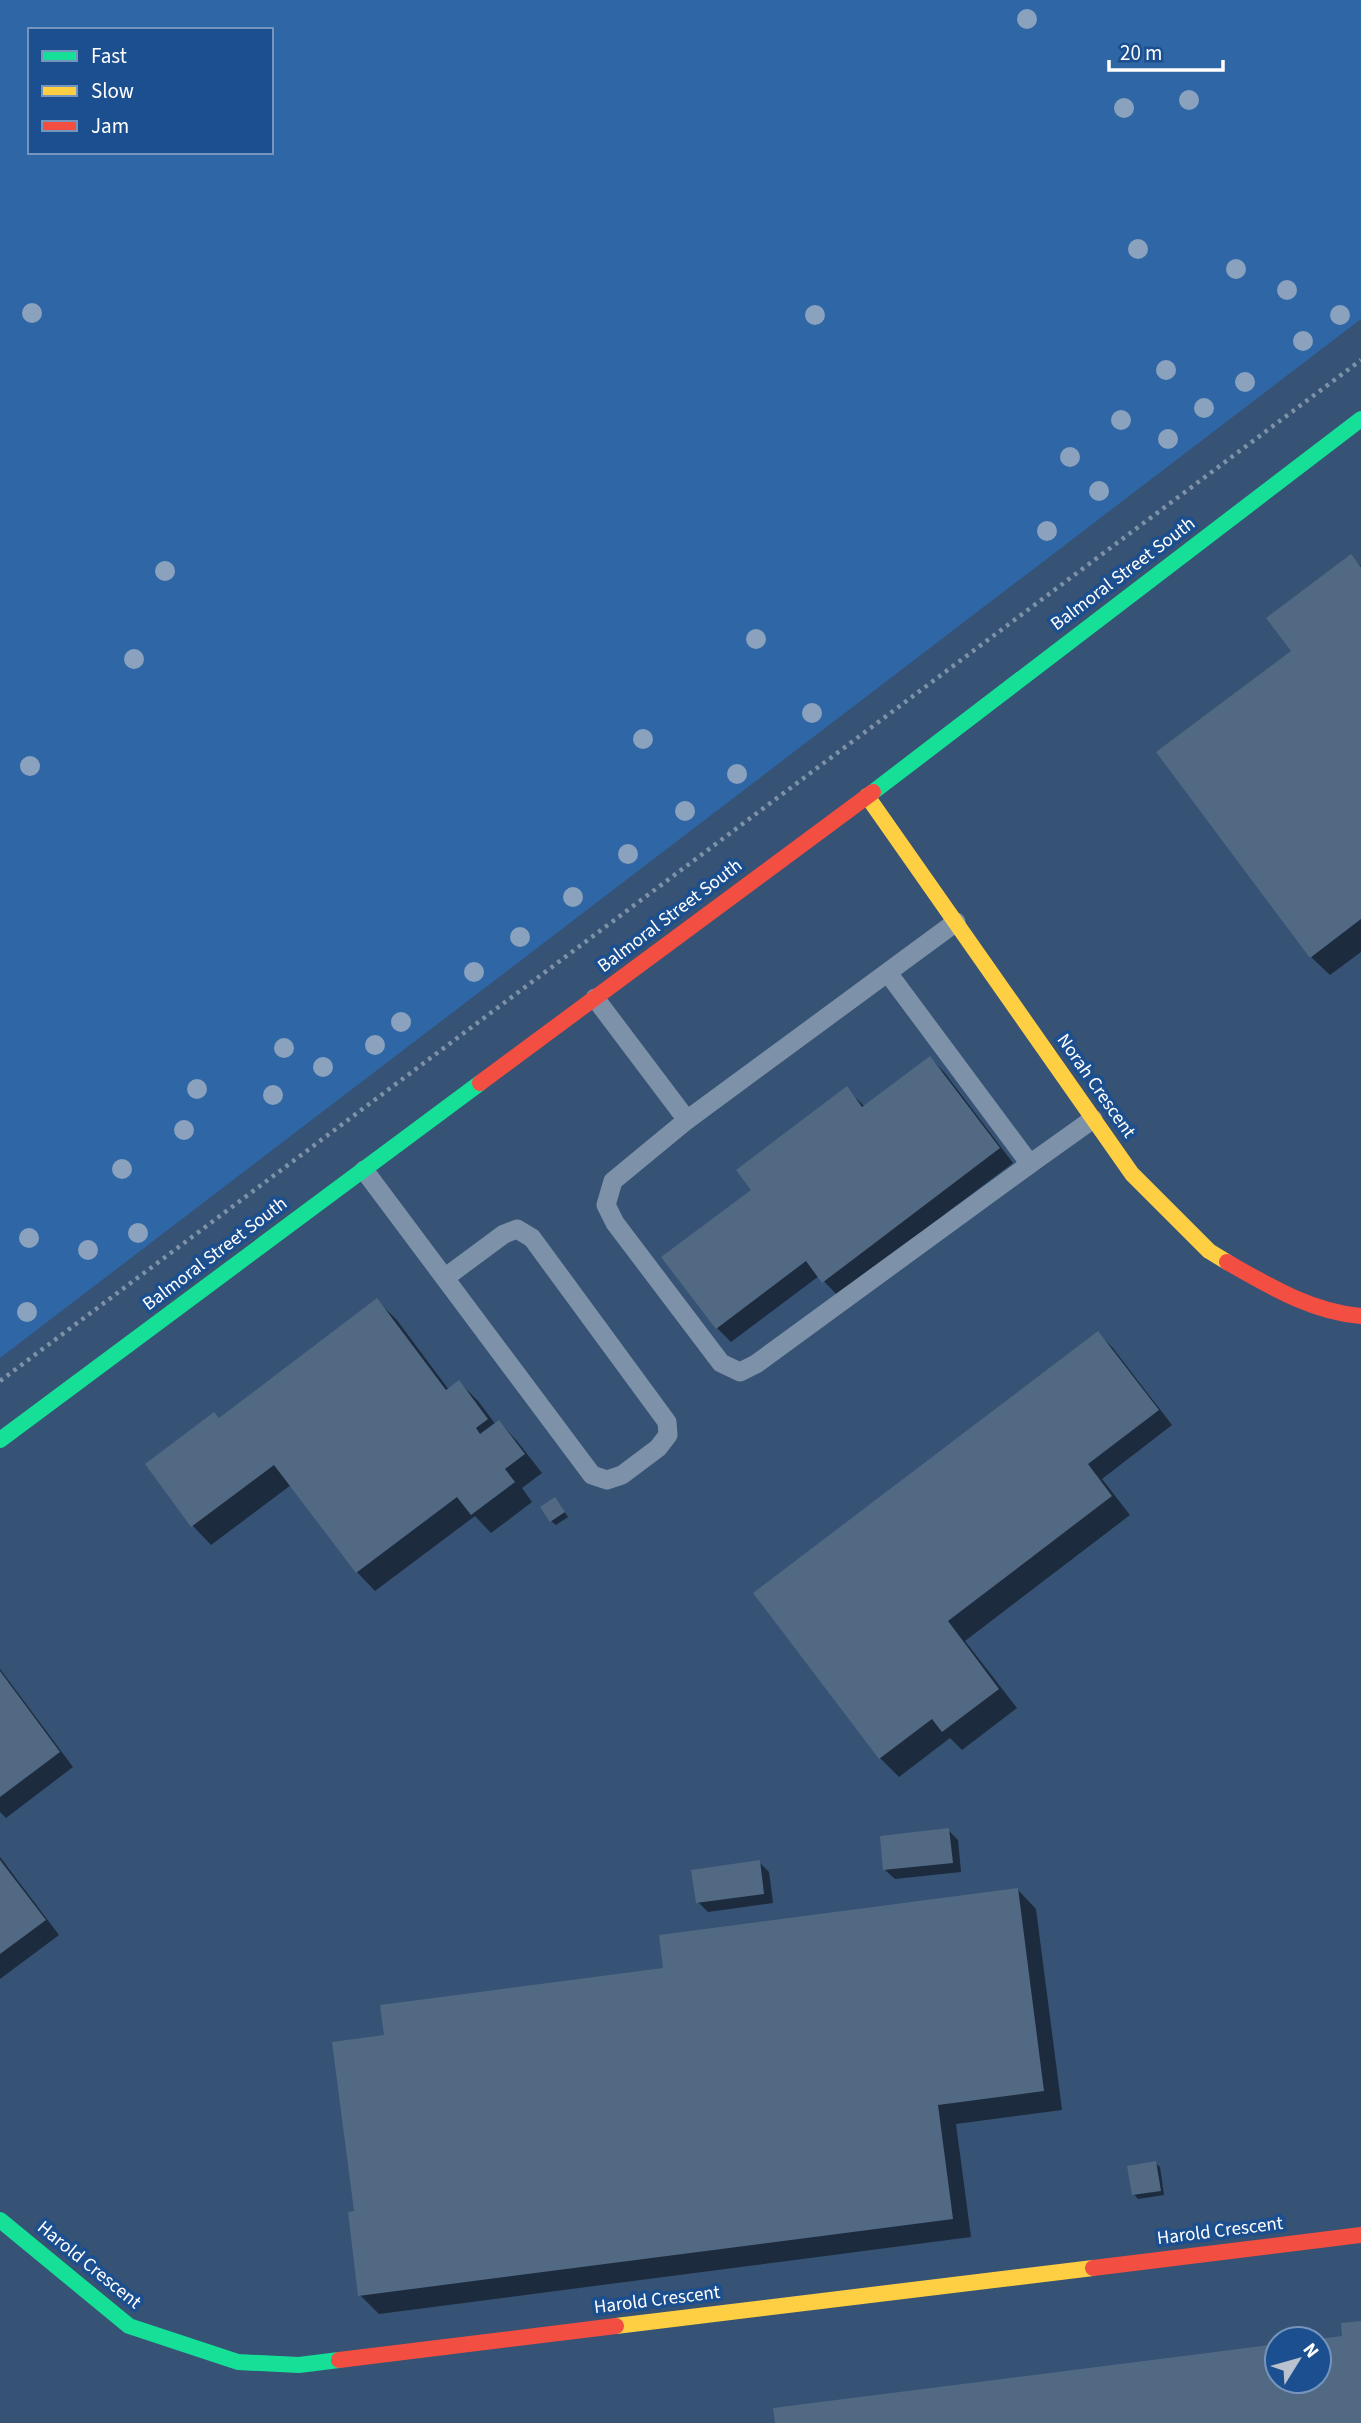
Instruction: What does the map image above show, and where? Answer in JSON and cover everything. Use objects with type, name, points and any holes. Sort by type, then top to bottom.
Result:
[{"type":"street","name":"Balmoral Street South","points":[[0,1440],[867,796],[1361,419]]},
{"type":"street","name":"Norah Crescent","points":[[867,796],[1132,1174],[1209,1251],[1277,1291],[1339,1314],[1361,1316]]},
{"type":"street","name":"Harold Crescent","points":[[0,2220],[129,2326],[238,2362],[299,2365],[1361,2235]]},
{"type":"lane","points":[[956,922],[687,1120],[613,1181],[606,1205],[615,1223],[721,1363],[740,1372],[757,1364],[1093,1119]]},
{"type":"lane","points":[[888,973],[1030,1164]]},
{"type":"lane","points":[[595,998],[687,1120]]},
{"type":"lane","points":[[364,1170],[593,1475],[607,1480],[622,1475],[659,1448],[668,1436],[667,1422],[532,1238],[517,1229],[504,1234],[446,1278]]},
{"type":"path","points":[[0,1381],[1361,360]]},
{"type":"shaded area","points":[[0,0],[1361,0],[1361,319],[0,1358]]},
{"type":"building","points":[[1351,554],[1361,567],[1361,919],[1310,958],[1156,752],[1291,651],[1266,618]]},
{"type":"building","points":[[930,1056],[1000,1148],[822,1283],[806,1261],[716,1329],[661,1257],[751,1190],[736,1170],[847,1086],[862,1107]]},
{"type":"building","points":[[377,1298],[446,1390],[459,1380],[488,1419],[476,1428],[480,1434],[499,1420],[525,1454],[505,1469],[515,1482],[471,1515],[457,1497],[356,1573],[274,1465],[191,1527],[145,1464],[214,1412],[219,1418]]},
{"type":"building","points":[[1098,1331],[1159,1410],[1088,1464],[1112,1496],[948,1621],[999,1689],[942,1732],[932,1719],[879,1759],[753,1593]]},
{"type":"building","points":[[555,1497],[565,1512],[550,1522],[540,1507]]},
{"type":"building","points":[[0,1671],[60,1752],[0,1797]]},
{"type":"building","points":[[949,1828],[953,1863],[883,1870],[880,1836]]},
{"type":"building","points":[[0,1860],[46,1920],[0,1954]]},
{"type":"building","points":[[760,1860],[764,1894],[696,1903],[691,1870]]},
{"type":"building","points":[[1018,1888],[1044,2091],[938,2105],[953,2219],[358,2296],[348,2212],[354,2211],[332,2042],[384,2035],[380,2005],[663,1968],[659,1935]]},
{"type":"building","points":[[1156,2161],[1161,2191],[1132,2195],[1127,2166]]},
{"type":"building","points":[[1361,2321],[1361,2423],[775,2423],[773,2408],[1263,2346],[1263,2395],[1333,2395],[1333,2337],[1342,2336],[1341,2323]]},
{"type":"traffic: fast","points":[[873,792],[1361,419]]},
{"type":"traffic: fast","points":[[0,1440],[480,1083]]},
{"type":"traffic: fast","points":[[0,2220],[129,2326],[238,2362],[299,2365],[339,2360]]},
{"type":"traffic: slow","points":[[867,796],[1132,1174],[1209,1251],[1227,1262]]},
{"type":"traffic: slow","points":[[616,2326],[1093,2268]]},
{"type":"traffic: jam","points":[[480,1083],[873,792]]},
{"type":"traffic: jam","points":[[1227,1262],[1275,1289],[1308,1303],[1343,1314],[1361,1316]]},
{"type":"traffic: jam","points":[[1093,2268],[1361,2235]]},
{"type":"traffic: jam","points":[[339,2360],[616,2326]]}]
